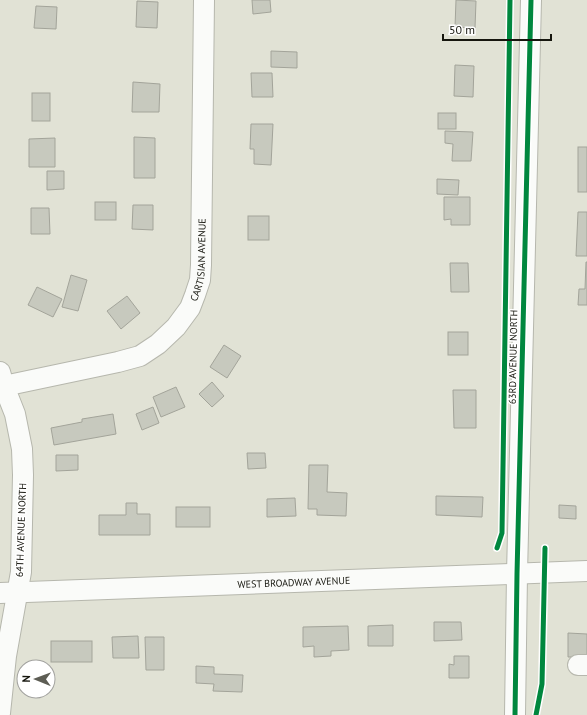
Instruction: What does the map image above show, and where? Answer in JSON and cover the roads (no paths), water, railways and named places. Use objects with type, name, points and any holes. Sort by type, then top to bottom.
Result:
[{"type":"street","name":"CARTISIAN AVENUE","points":[[2,379],[118,362],[140,356],[158,344],[176,327],[190,308],[200,280],[204,0]]},
{"type":"street","name":"63RD AVENUE NORTH","points":[[515,715],[531,0]]},
{"type":"street","name":"64TH AVENUE NORTH","points":[[0,713],[6,656],[9,592],[21,572],[23,475],[22,449],[15,414],[2,379]]},
{"type":"street","name":"WEST BROADWAY AVENUE","points":[[9,592],[587,571]]}]
